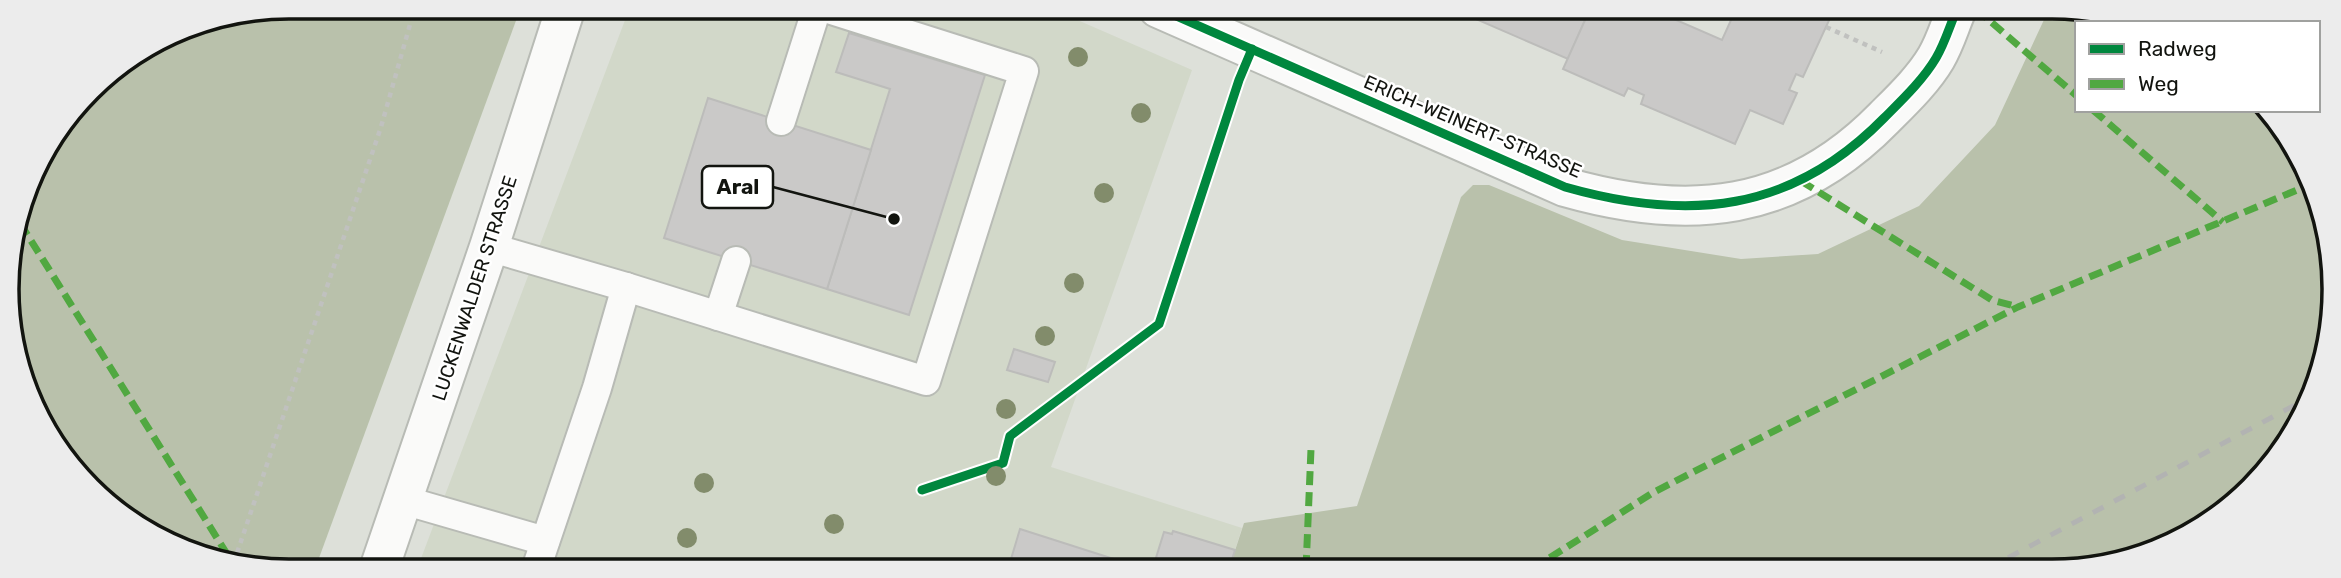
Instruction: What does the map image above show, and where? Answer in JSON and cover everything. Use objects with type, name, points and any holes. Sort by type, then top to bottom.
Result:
[{"type":"street","name":"LUCKENWALDER STRASSE","points":[[382,559],[489,247],[562,19]]},
{"type":"street","name":"ERICH-WEINERT-STRASSE","points":[[1183,19],[1566,187],[1603,198],[1681,207],[1723,204],[1762,196],[1801,181],[1839,157],[1875,127],[1908,94],[1936,58],[1953,19]]},
{"type":"lane","points":[[781,121],[813,19]]},
{"type":"lane","points":[[489,247],[626,287],[926,382],[1024,71],[860,19]]},
{"type":"lane","points":[[718,316],[736,261]]},
{"type":"lane","points":[[539,559],[597,388],[626,287]]},
{"type":"lane","points":[[403,500],[545,541]]},
{"type":"path","points":[[237,554],[381,127],[412,19]]},
{"type":"path","points":[[1826,27],[1885,53]]},
{"type":"path","points":[[922,489],[1003,463],[1010,436],[1159,324],[1239,80],[1252,49]]},
{"type":"shaded area","points":[[289,19],[517,19],[319,559],[271,558],[219,550],[154,523],[111,492],[75,453],[47,408],[28,359],[20,307],[20,271],[28,219],[55,154],[86,111],[111,86],[154,55],[186,40],[236,24]]},
{"type":"shaded area","points":[[625,19],[1075,19],[1192,70],[1051,467],[1242,528],[1232,559],[421,559]]},
{"type":"shaded area","points":[[2044,19],[2078,21],[2075,21],[2075,112],[2256,112],[2286,154],[2294,170],[2313,219],[2321,271],[2321,307],[2313,359],[2286,424],[2266,453],[2230,492],[2187,523],[2122,550],[2052,559],[1232,559],[1244,523],[1357,506],[1461,197],[1473,185],[1489,185],[1622,240],[1741,259],[1818,254],[1919,206],[1995,125]]},
{"type":"building","points":[[1476,19],[1586,19],[1568,59]]},
{"type":"building","points":[[1586,19],[1674,19],[1722,40],[1731,19],[1830,19],[1803,77],[1796,74],[1789,90],[1797,93],[1783,124],[1750,110],[1735,144],[1641,104],[1644,95],[1628,88],[1624,96],[1563,69]]},
{"type":"building","points":[[849,33],[985,75],[909,315],[827,289],[890,89],[836,72]]},
{"type":"building","points":[[708,98],[871,150],[827,289],[664,238]]},
{"type":"building","points":[[1014,349],[1055,362],[1048,382],[1007,370]]},
{"type":"building","points":[[1020,529],[1114,559],[1011,559]]},
{"type":"building","points":[[1173,531],[1235,550],[1232,559],[1156,559],[1164,532],[1172,534]]},
{"type":"railway","points":[[2006,559],[2295,405]]},
{"type":"marked path","points":[[1988,19],[2075,94]]},
{"type":"marked path","points":[[2095,112],[2223,222]]},
{"type":"marked path","points":[[1801,181],[1992,300],[2018,307]]},
{"type":"marked path","points":[[1548,559],[1654,492],[2018,307],[2302,188]]},
{"type":"marked path","points":[[25,231],[225,552]]},
{"type":"marked path","points":[[1306,559],[1311,449]]},
{"type":"cycle path","points":[[1183,19],[1565,187],[1610,198],[1695,206],[1736,201],[1775,191],[1812,174],[1849,150],[1884,118],[1925,74],[1939,52],[1953,19]]},
{"type":"cycle path","points":[[922,490],[1003,463],[1010,436],[1159,324],[1239,80],[1252,49]]},
{"type":"place","name":"Aral","points":[[894,219]]}]
